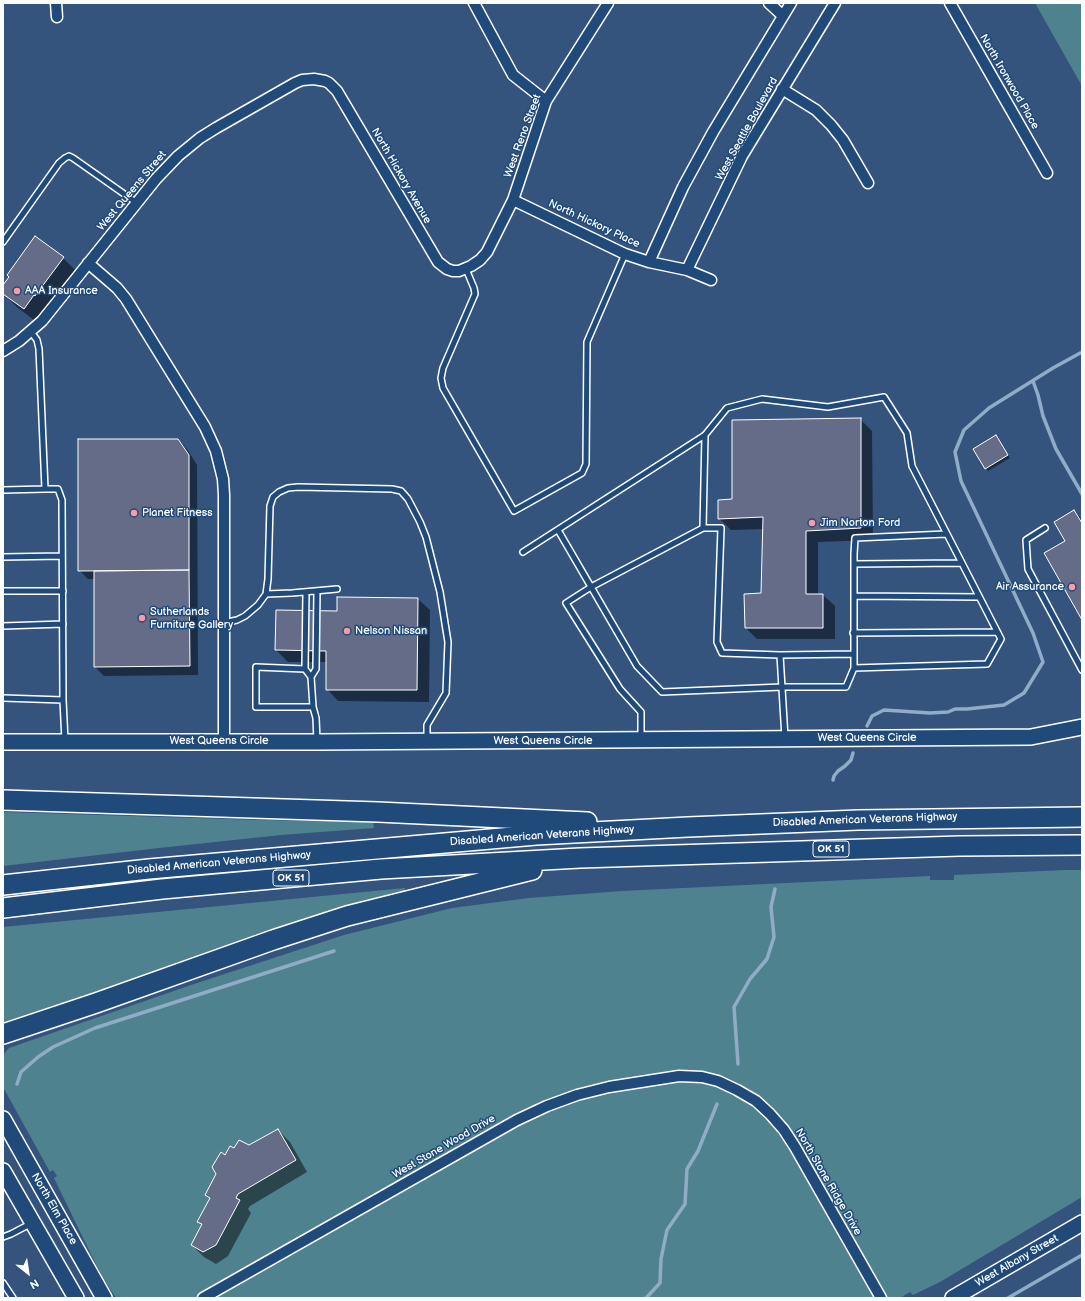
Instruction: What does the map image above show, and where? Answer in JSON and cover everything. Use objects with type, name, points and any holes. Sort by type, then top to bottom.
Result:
[{"type":"highway","points":[[3,800],[378,812],[688,827]]},
{"type":"highway","name":"Disabled American Veterans Highway","points":[[3,885],[149,869],[536,835],[858,820],[1082,816]]},
{"type":"highway","name":"Disabled American Veterans Highway","points":[[3,908],[162,889],[381,869],[580,858],[835,849],[1082,845]]},
{"type":"highway","points":[[3,1034],[347,916],[580,858]]},
{"type":"street","points":[[56,3],[57,17]]},
{"type":"street","points":[[474,3],[513,75],[546,101]]},
{"type":"street","name":"West Reno Street","points":[[462,270],[480,260],[487,252],[513,200],[546,101],[608,3]]},
{"type":"street","points":[[769,3],[783,16]]},
{"type":"street","points":[[649,262],[683,188],[713,132],[791,3]]},
{"type":"street","name":"West Seattle Boulevard","points":[[687,270],[742,156],[835,3]]},
{"type":"street","name":"North Ironwood Place","points":[[950,3],[1047,173]]},
{"type":"street","name":"West Queens Street","points":[[4,348],[31,332],[54,307],[156,179],[178,156],[200,138],[298,81],[314,78],[329,83]]},
{"type":"street","name":"North Hickory Avenue","points":[[329,83],[337,91],[347,106],[434,257],[447,269],[462,270]]},
{"type":"street","points":[[782,89],[816,110],[831,125],[843,140],[868,183]]},
{"type":"street","name":"North Hickory Place","points":[[513,200],[626,254],[649,262],[687,270],[711,280]]},
{"type":"street","points":[[88,263],[126,299],[205,427],[216,451],[223,479],[224,495],[224,741]]},
{"type":"street","name":"West Queens Circle","points":[[3,742],[318,742],[1031,737],[1068,731],[1082,727]]},
{"type":"street","name":"West Stone Wood Drive","points":[[203,1298],[517,1120],[547,1106],[577,1095],[609,1087],[649,1080],[679,1076],[702,1077],[718,1081]]},
{"type":"street","name":"North Stone Ridge Drive","points":[[718,1081],[756,1101],[784,1130],[799,1153],[881,1298]]},
{"type":"street","name":"North Elm Place","points":[[3,1119],[104,1298]]},
{"type":"street","points":[[3,1171],[76,1298]]},
{"type":"street","name":"West Albany Street","points":[[952,1298],[1082,1224]]},
{"type":"lane","points":[[3,242],[59,163],[69,156],[137,203]]},
{"type":"lane","points":[[462,270],[474,288],[475,294],[443,368],[441,378],[444,388],[514,511],[582,473],[586,464],[587,342],[626,254]]},
{"type":"lane","points":[[31,332],[37,340],[39,349],[45,489]]},
{"type":"lane","points":[[523,552],[705,435],[728,408],[762,400],[828,406],[884,397],[907,432],[912,466],[1001,639],[987,664],[854,668]]},
{"type":"lane","points":[[703,528],[705,435]]},
{"type":"lane","points":[[224,623],[237,620],[245,616],[258,605],[266,594],[268,579],[270,506],[273,498],[279,492],[288,488],[298,487],[392,489],[401,491],[408,499],[426,537],[440,592],[448,642],[446,692],[427,725],[427,741]]},
{"type":"lane","points":[[3,490],[58,489],[62,500],[63,700],[65,741]]},
{"type":"lane","points":[[642,740],[641,712],[620,689],[566,603],[591,587],[703,528],[721,528],[717,642],[722,653],[780,655],[853,654]]},
{"type":"lane","points":[[1045,528],[1026,540],[1028,569],[1082,670]]},
{"type":"lane","points":[[558,530],[637,666],[662,692],[782,687],[846,687],[854,668],[855,538],[946,534]]},
{"type":"lane","points":[[3,557],[62,556]]},
{"type":"lane","points":[[854,564],[961,563]]},
{"type":"lane","points":[[266,594],[337,589]]},
{"type":"lane","points":[[3,591],[63,590]]},
{"type":"lane","points":[[311,678],[316,669],[317,591]]},
{"type":"lane","points":[[306,592],[305,669],[311,678],[318,742]]},
{"type":"lane","points":[[854,596],[979,597]]},
{"type":"lane","points":[[3,626],[63,624]]},
{"type":"lane","points":[[854,633],[997,632]]},
{"type":"lane","points":[[780,655],[785,739]]},
{"type":"lane","points":[[305,669],[256,667],[256,707],[313,707]]},
{"type":"lane","points":[[3,698],[63,700]]},
{"type":"lane","points":[[3,1237],[33,1222]]},
{"type":"lane","points":[[3,1283],[13,1298]]},
{"type":"green space","points":[[1035,3],[1082,3],[1082,86]]},
{"type":"green space","points":[[3,812],[373,822],[374,828],[281,835],[3,866]]},
{"type":"green space","points":[[1082,870],[1082,1197],[940,1282],[913,1295],[910,1292],[900,1298],[116,1298],[102,1276],[54,1178],[57,1176],[53,1170],[50,1172],[3,1087],[3,1055],[9,1048],[191,985],[344,935],[452,908],[529,898],[622,891],[930,876],[930,880],[954,880],[954,875]]},
{"type":"green space","points":[[405,888],[405,895],[3,1024],[3,927]]},
{"type":"building","points":[[35,236],[64,257],[24,309],[3,294],[3,285],[9,277],[7,275]]},
{"type":"building","name":"Jim Norton Ford","points":[[861,418],[861,528],[806,531],[806,594],[823,594],[823,628],[745,628],[744,594],[761,593],[763,517],[718,519],[718,500],[732,499],[732,420]]},
{"type":"building","points":[[996,435],[1008,455],[985,469],[973,449]]},
{"type":"building","name":"Planet Fitness","points":[[78,439],[178,439],[189,455],[189,570],[78,571]]},
{"type":"building","name":"Air Assurance","points":[[1074,510],[1082,523],[1082,620],[1044,553],[1065,541],[1054,522]]},
{"type":"building","name":"Sutherlands Furniture Gallery","points":[[189,570],[190,666],[94,667],[94,571]]},
{"type":"building","name":"Nelson Nissan","points":[[337,597],[418,598],[417,690],[326,690],[326,651],[275,650],[276,610],[337,611]]},
{"type":"building","points":[[278,1129],[296,1160],[238,1194],[236,1198],[240,1200],[216,1245],[203,1252],[191,1245],[202,1224],[197,1222],[210,1198],[205,1195],[216,1174],[212,1167],[221,1152],[225,1155],[230,1146],[234,1148],[239,1140],[249,1145]]},
{"type":"waterway","points":[[867,726],[872,716],[884,710],[930,713],[948,712],[955,709],[1004,705],[1024,693],[1043,662],[1033,633],[961,481],[955,452],[964,430],[989,408],[1053,368],[1082,352]]},
{"type":"waterway","points":[[1033,381],[1043,416],[1056,449],[1082,494]]},
{"type":"waterway","points":[[833,780],[838,771],[851,760],[853,753]]},
{"type":"waterway","points":[[738,1064],[734,1007],[750,979],[767,959],[774,937],[771,907],[775,889]]},
{"type":"waterway","points":[[17,1084],[21,1072],[38,1057],[53,1047],[95,1028],[334,951]]},
{"type":"waterway","points":[[646,1298],[660,1283],[661,1259],[667,1230],[685,1204],[687,1169],[698,1151],[717,1104]]},
{"type":"waterway","points":[[1008,1298],[1082,1255]]},
{"type":"place","name":"AAA Insurance","points":[[17,291]]},
{"type":"place","name":"Planet Fitness","points":[[134,513]]},
{"type":"place","name":"Jim Norton Ford","points":[[812,523]]},
{"type":"place","name":"Air Assurance","points":[[1072,587]]},
{"type":"place","name":"Sutherlands Furniture Gallery","points":[[142,618]]},
{"type":"place","name":"Nelson Nissan","points":[[347,631]]}]
